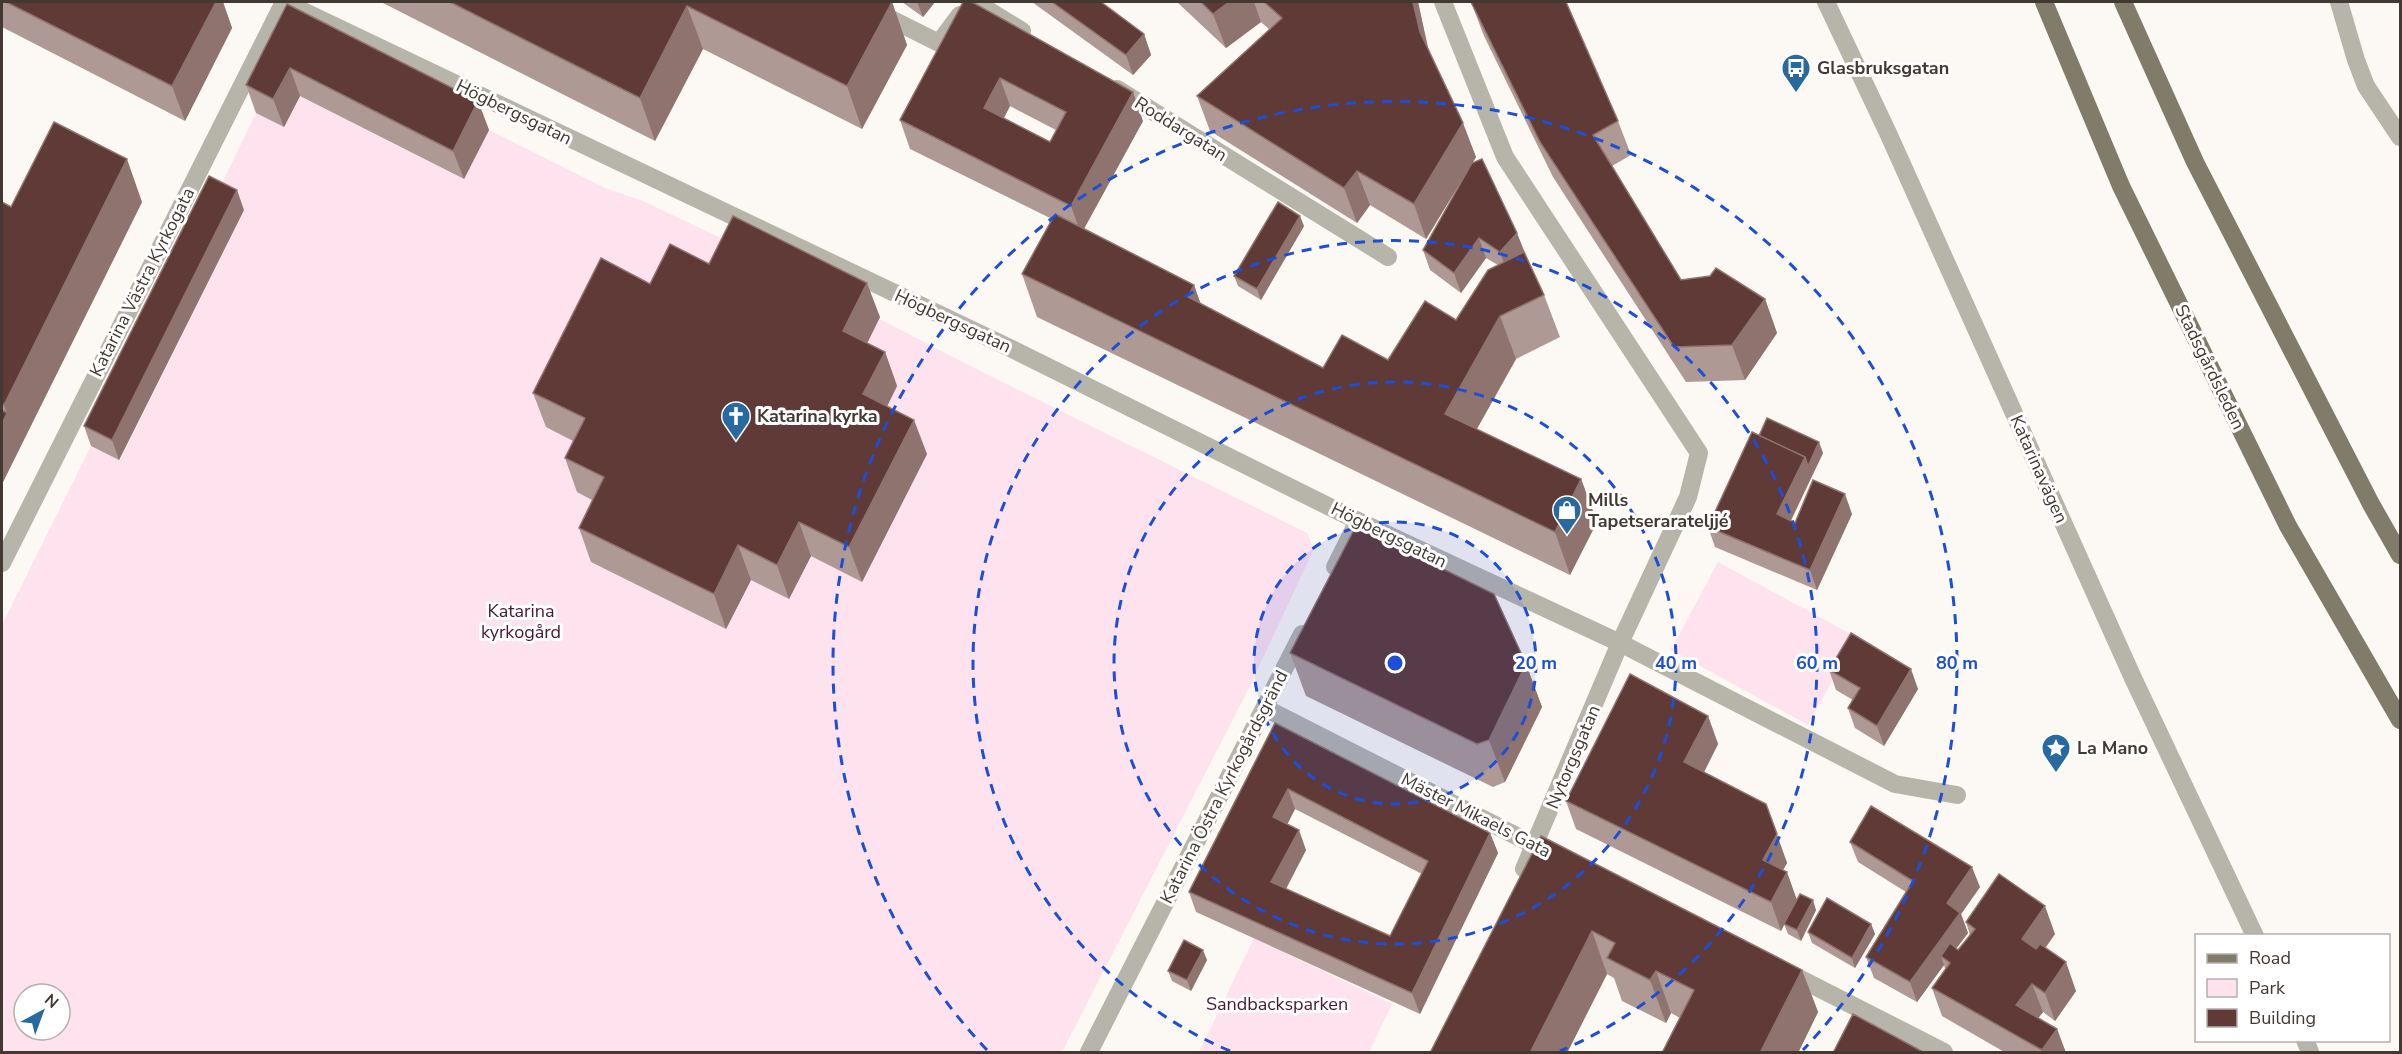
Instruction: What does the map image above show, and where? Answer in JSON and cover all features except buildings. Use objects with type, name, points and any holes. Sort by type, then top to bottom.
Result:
[{"type":"main road","name":"Stadsgårdsleden","points":[[2044,2],[2121,186],[2283,515],[2400,720]]},
{"type":"main road","points":[[2123,2],[2195,162],[2371,504],[2400,555]]},
{"type":"street","name":"Högbergsgatan","points":[[284,2],[1010,348],[1358,521],[1620,643],[1895,784],[1957,795]]},
{"type":"street","name":"Katarina Västra Kyrkogata","points":[[2,563],[284,2]]},
{"type":"street","points":[[857,2],[939,43],[970,2]]},
{"type":"street","points":[[975,2],[1035,39]]},
{"type":"street","name":"Nytorgsgatan","points":[[1443,2],[1505,157],[1699,453],[1688,497],[1620,643],[1536,846],[1517,884]]},
{"type":"street","name":"Katarinavägen","points":[[1826,2],[1888,133],[2133,678],[2254,934]]},
{"type":"street","points":[[2339,2],[2366,86],[2400,137]]},
{"type":"street","name":"Roddargatan","points":[[1106,83],[1388,257]]},
{"type":"street","points":[[1327,583],[1358,521]]},
{"type":"street","name":"Katarina Östra Kyrkogårdsgränd","points":[[1089,1053],[1311,615]]},
{"type":"street","name":"Mäster Mikaels Gata","points":[[1265,708],[1557,856]]},
{"type":"street","points":[[1767,962],[1944,1053]]},
{"type":"green space","name":"Katarina kyrkogård","points":[[300,96],[463,179],[489,130],[605,188],[643,201],[746,250],[984,373],[1307,533],[1314,549],[1248,690],[1062,1052],[2,1052],[2,625],[91,446],[120,460],[244,210],[216,196],[256,113],[284,127]]},
{"type":"green space","points":[[1718,562],[1856,637],[1808,725],[1671,650]]},
{"type":"green space","name":"Sandbacksparken","points":[[1254,938],[1392,1004],[1369,1052],[1199,1052]]},
{"type":"place","name":"Glasbruksgatan","points":[[1796,94]]},
{"type":"place","name":"Katarina kyrka","points":[[736,442]]},
{"type":"place","name":"Mills Tapetserarateljjé","points":[[1567,536]]},
{"type":"place","name":"La Mano","points":[[2056,774]]}]
